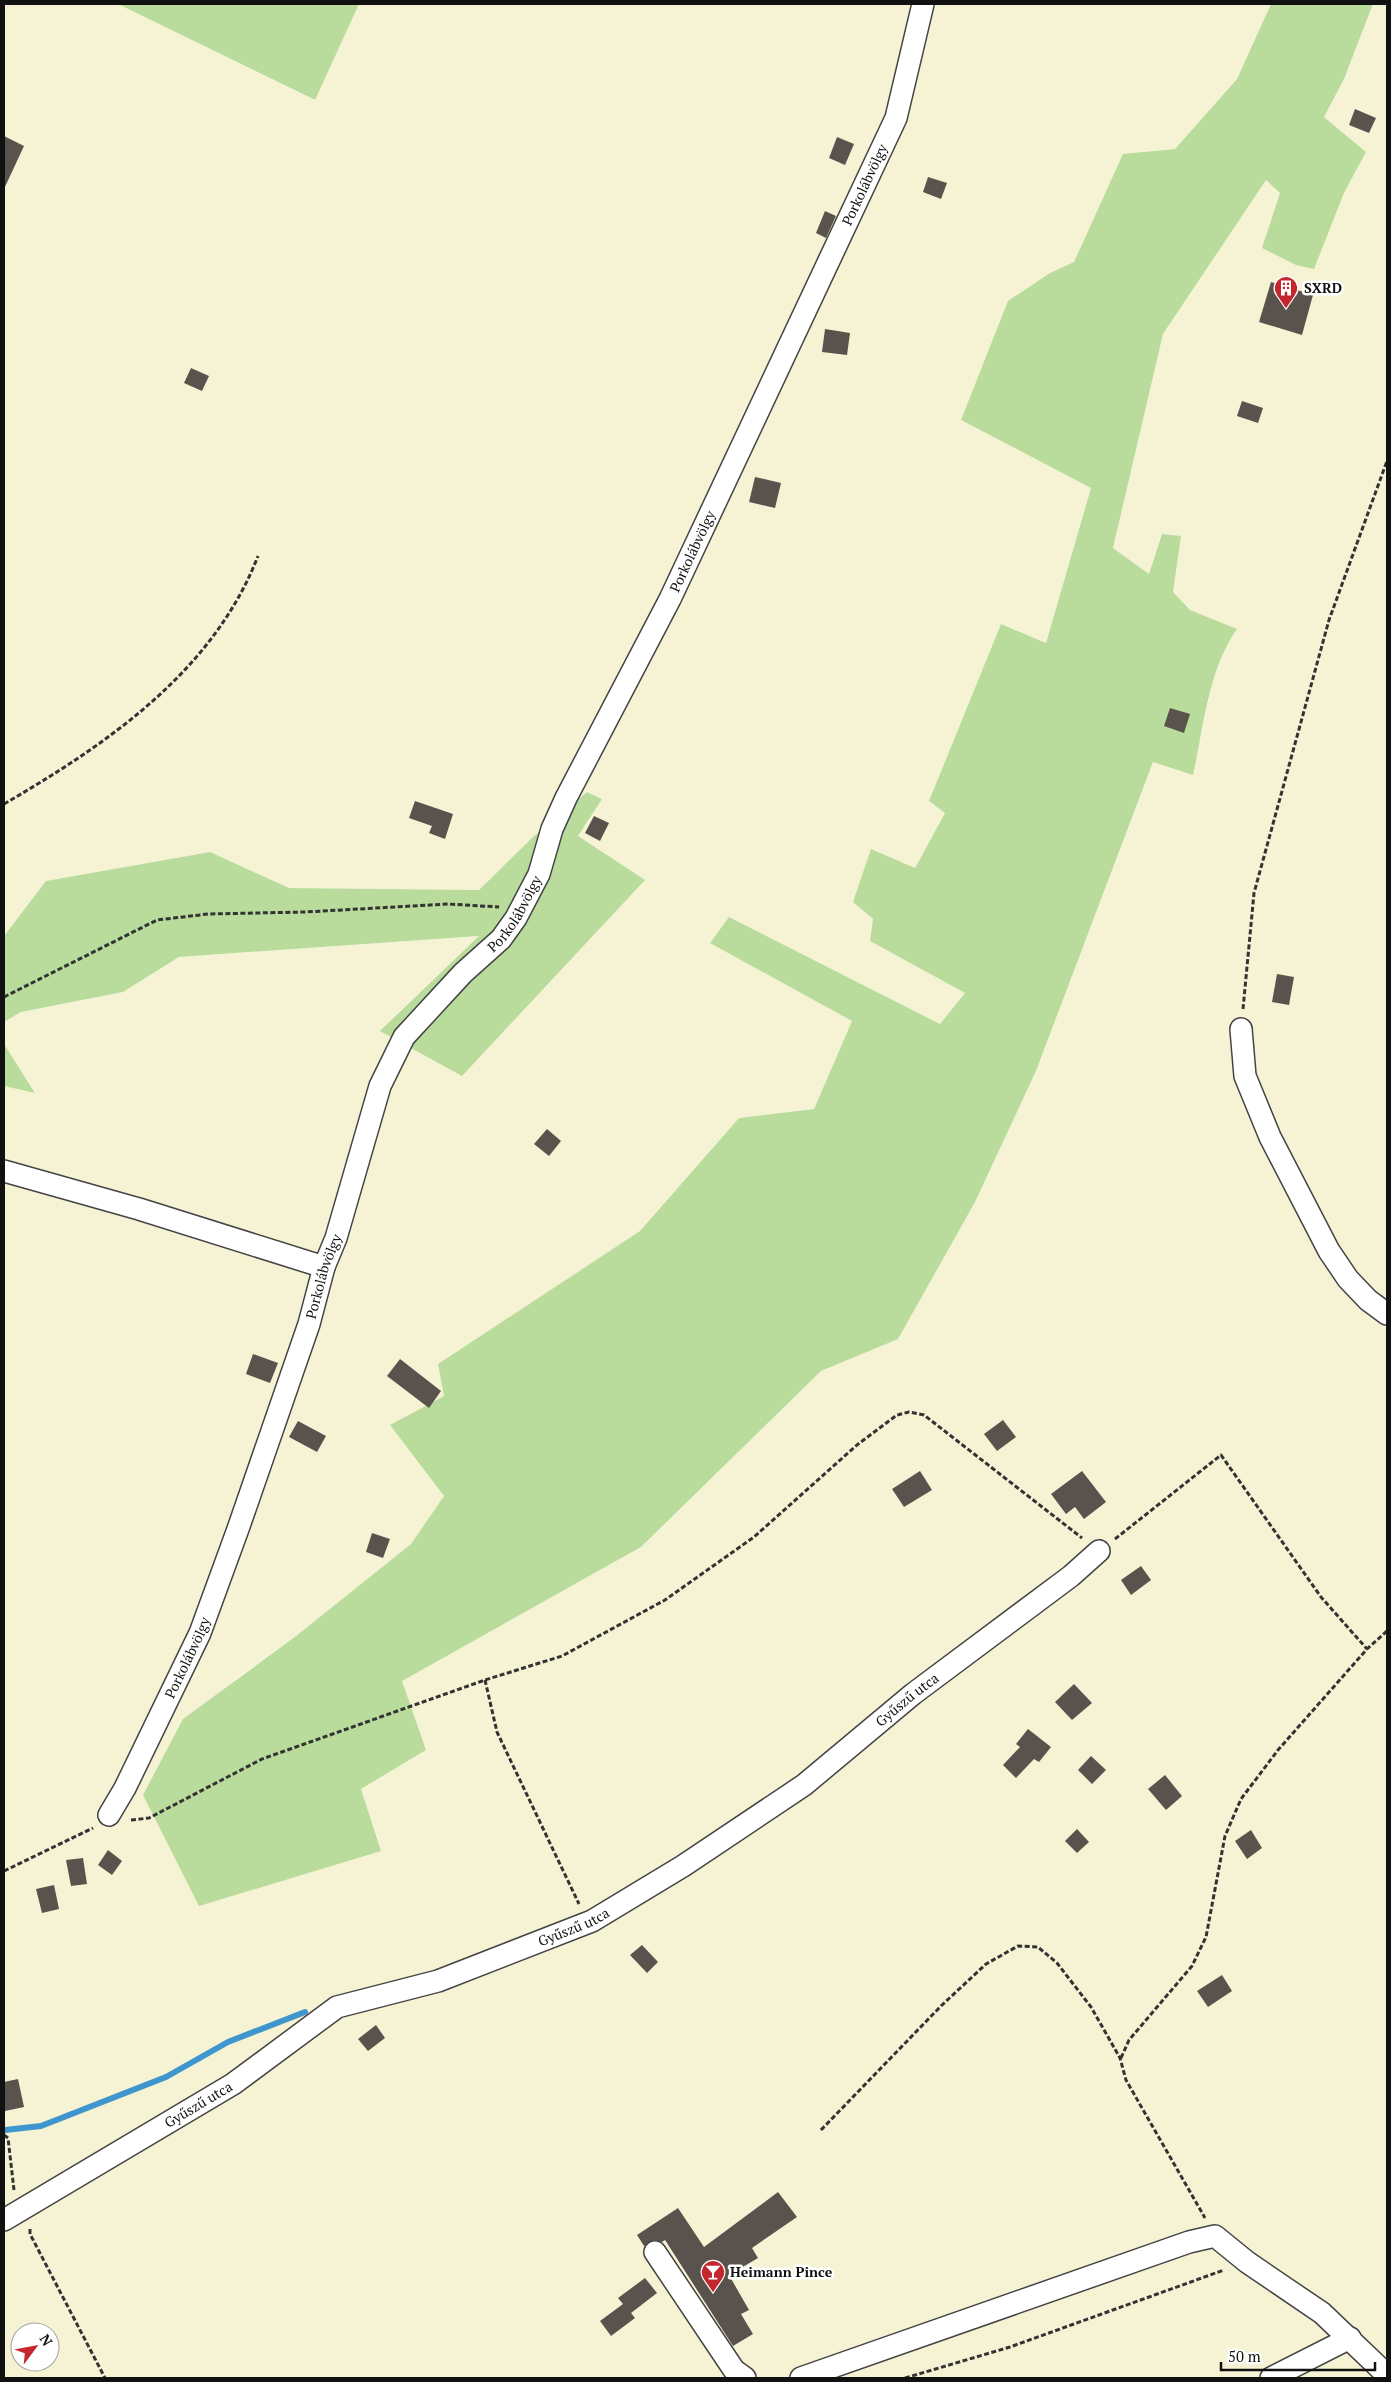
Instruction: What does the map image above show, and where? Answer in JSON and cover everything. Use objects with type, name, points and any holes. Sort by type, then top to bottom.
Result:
[{"type":"street","name":"Porkolábvölgy","points":[[108,1815],[125,1788],[200,1633],[309,1324],[324,1267],[339,1229],[380,1086],[404,1037],[463,973],[501,939],[520,911],[539,874],[552,829],[566,798],[670,599],[896,118],[922,4]]},
{"type":"street","points":[[1241,1029],[1245,1076],[1270,1137],[1329,1251],[1348,1279],[1368,1300],[1387,1314]]},
{"type":"street","points":[[4,1171],[140,1209],[324,1267]]},
{"type":"street","name":"Gyűszű utca","points":[[18,2212],[233,2084],[337,2007],[438,1981],[588,1923],[683,1866],[804,1785],[913,1694],[1071,1576],[1099,1551]]},
{"type":"street","points":[[801,2378],[1189,2242],[1215,2236],[1248,2262],[1322,2313],[1387,2375]]},
{"type":"street","points":[[655,2252],[734,2370],[745,2378]]},
{"type":"street","points":[[1271,2378],[1350,2338]]},
{"type":"path","points":[[1241,1029],[1254,893],[1329,620],[1387,461]]},
{"type":"path","points":[[4,804],[115,733],[163,694],[213,638],[249,579],[258,556]]},
{"type":"path","points":[[4,997],[158,920],[208,914],[305,912],[448,904],[486,905],[520,911]]},
{"type":"path","points":[[4,1871],[104,1822],[108,1815],[131,1820],[149,1818],[262,1759],[484,1680],[562,1656],[665,1600],[754,1536],[857,1445],[897,1415],[909,1412],[924,1415],[1099,1551],[1221,1455],[1321,1597],[1367,1649]]},
{"type":"path","points":[[1120,2058],[1130,2040],[1192,1966],[1206,1937],[1225,1836],[1240,1799],[1278,1750],[1367,1649],[1387,1631]]},
{"type":"path","points":[[484,1680],[497,1732],[588,1923]]},
{"type":"path","points":[[821,2130],[941,2006],[986,1964],[1018,1946],[1038,1947],[1056,1963],[1091,2007],[1120,2058],[1126,2080],[1215,2236]]},
{"type":"path","points":[[4,2135],[8,2138],[18,2212],[105,2378]]},
{"type":"path","points":[[905,2378],[1010,2348],[1248,2262]]},
{"type":"shaded area","points":[[4,4],[118,4],[314,100],[359,4],[1271,4],[1237,79],[1175,149],[1123,155],[1074,262],[1050,273],[961,420],[1091,488],[1046,643],[1001,624],[929,801],[945,813],[915,868],[873,919],[870,941],[965,993],[940,1024],[729,917],[711,943],[852,1021],[814,1109],[739,1118],[640,1231],[438,1364],[444,1396],[390,1425],[444,1496],[411,1544],[296,1636],[234,1680],[381,1851],[361,1789],[426,1750],[401,1681],[641,1547],[821,1371],[897,1339],[975,1202],[1036,1071],[1153,762],[1193,774],[1212,683],[1226,645],[1237,629],[1190,610],[1173,592],[1162,534],[1149,574],[1113,548],[1163,334],[1266,180],[1280,193],[1344,193],[1366,152],[1324,117],[1344,79],[1373,4],[1387,4],[1387,2378],[4,2378],[4,1086],[35,1092],[4,1044],[4,1022],[21,1012],[123,992],[179,957],[480,936],[462,1076],[578,836],[602,799],[587,792],[533,837],[479,890],[289,888],[210,852],[46,881],[4,936]]},
{"type":"green space","points":[[118,4],[359,4],[315,100]]},
{"type":"green space","points":[[1271,4],[1373,4],[1344,79],[1324,117],[1366,152],[1344,193],[1314,269],[1296,265],[1262,248],[1280,193],[1266,180],[1163,334],[1113,548],[1149,574],[1162,534],[1181,536],[1173,592],[1190,610],[1237,629],[1219,662],[1213,681],[1193,775],[1153,762],[1036,1071],[975,1202],[898,1339],[821,1371],[641,1547],[402,1681],[426,1750],[361,1789],[381,1851],[199,1906],[143,1795],[183,1719],[296,1636],[411,1544],[444,1496],[390,1425],[444,1396],[438,1364],[640,1231],[739,1118],[814,1109],[852,1021],[710,943],[729,917],[940,1024],[965,993],[870,941],[873,919],[853,902],[871,849],[915,868],[945,813],[929,801],[1001,624],[1046,643],[1091,488],[961,420],[1008,301],[1050,273],[1074,262],[1123,154],[1175,149],[1237,79]]},
{"type":"green space","points":[[587,792],[602,799],[578,836],[645,880],[462,1076],[380,1031],[479,936],[179,957],[123,992],[21,1012],[4,1022],[4,936],[46,881],[210,852],[289,888],[479,890],[533,837]]},
{"type":"green space","points":[[4,1044],[35,1093],[4,1086]]},
{"type":"building","points":[[1355,109],[1376,118],[1369,133],[1349,125]]},
{"type":"building","points":[[4,136],[24,146],[4,189]]},
{"type":"building","points":[[837,137],[854,144],[845,165],[829,158]]},
{"type":"building","points":[[928,177],[947,183],[941,199],[923,192]]},
{"type":"building","points":[[825,211],[836,216],[826,238],[816,233]]},
{"type":"building","name":"SXRD","points":[[1271,282],[1313,295],[1302,335],[1259,322]]},
{"type":"building","points":[[825,329],[850,333],[847,355],[822,352]]},
{"type":"building","points":[[191,368],[209,376],[202,391],[184,383]]},
{"type":"building","points":[[1242,401],[1263,408],[1258,423],[1237,416]]},
{"type":"building","points":[[755,477],[781,483],[775,508],[749,502]]},
{"type":"building","points":[[1170,708],[1190,714],[1184,733],[1164,726]]},
{"type":"building","points":[[415,801],[453,814],[445,839],[429,833],[432,826],[409,818]]},
{"type":"building","points":[[594,816],[609,823],[600,841],[585,833]]},
{"type":"building","points":[[1277,974],[1294,977],[1289,1005],[1272,1002]]},
{"type":"building","points":[[547,1129],[561,1141],[549,1156],[534,1144]]},
{"type":"building","points":[[253,1354],[278,1363],[270,1383],[246,1374]]},
{"type":"building","points":[[400,1359],[441,1391],[429,1408],[387,1376]]},
{"type":"building","points":[[1003,1420],[1016,1437],[997,1451],[984,1434]]},
{"type":"building","points":[[298,1421],[326,1436],[317,1452],[289,1437]]},
{"type":"building","points":[[920,1471],[932,1490],[904,1507],[892,1489]]},
{"type":"building","points":[[1082,1471],[1106,1502],[1084,1519],[1075,1507],[1066,1514],[1051,1494]]},
{"type":"building","points":[[372,1533],[390,1539],[383,1558],[366,1552]]},
{"type":"building","points":[[1141,1566],[1151,1580],[1131,1595],[1121,1580]]},
{"type":"building","points":[[1074,1684],[1092,1703],[1072,1720],[1055,1702]]},
{"type":"building","points":[[1028,1729],[1051,1747],[1039,1762],[1034,1759],[1016,1778],[1003,1765],[1020,1747],[1016,1744]]},
{"type":"building","points":[[1091,1756],[1106,1770],[1092,1784],[1078,1770]]},
{"type":"building","points":[[1165,1775],[1182,1796],[1166,1810],[1148,1789]]},
{"type":"building","points":[[1077,1829],[1089,1842],[1077,1853],[1065,1841]]},
{"type":"building","points":[[1251,1830],[1262,1848],[1247,1859],[1235,1841]]},
{"type":"building","points":[[108,1850],[122,1861],[112,1875],[98,1865]]},
{"type":"building","points":[[83,1858],[87,1884],[71,1886],[66,1860]]},
{"type":"building","points":[[54,1885],[59,1909],[42,1913],[36,1889]]},
{"type":"building","points":[[642,1945],[658,1962],[647,1973],[630,1955]]},
{"type":"building","points":[[1222,1975],[1232,1991],[1208,2007],[1197,1991]]},
{"type":"building","points":[[376,2025],[385,2038],[368,2051],[358,2039]]},
{"type":"building","points":[[18,2079],[24,2107],[5,2111],[4,2082]]},
{"type":"building","points":[[778,2192],[797,2217],[752,2248],[758,2258],[729,2275],[749,2310],[741,2314],[753,2334],[733,2346],[665,2240],[662,2242],[654,2240],[644,2246],[637,2235],[678,2208],[704,2247]]},
{"type":"building","points":[[645,2278],[657,2293],[631,2313],[635,2318],[611,2336],[600,2321],[623,2304],[618,2298]]},
{"type":"waterway","points":[[5,2130],[41,2126],[166,2077],[228,2042],[305,2012]]},
{"type":"place","name":"SXRD","points":[[1286,309]]},
{"type":"place","name":"Heimann Pince","points":[[713,2293]]}]
